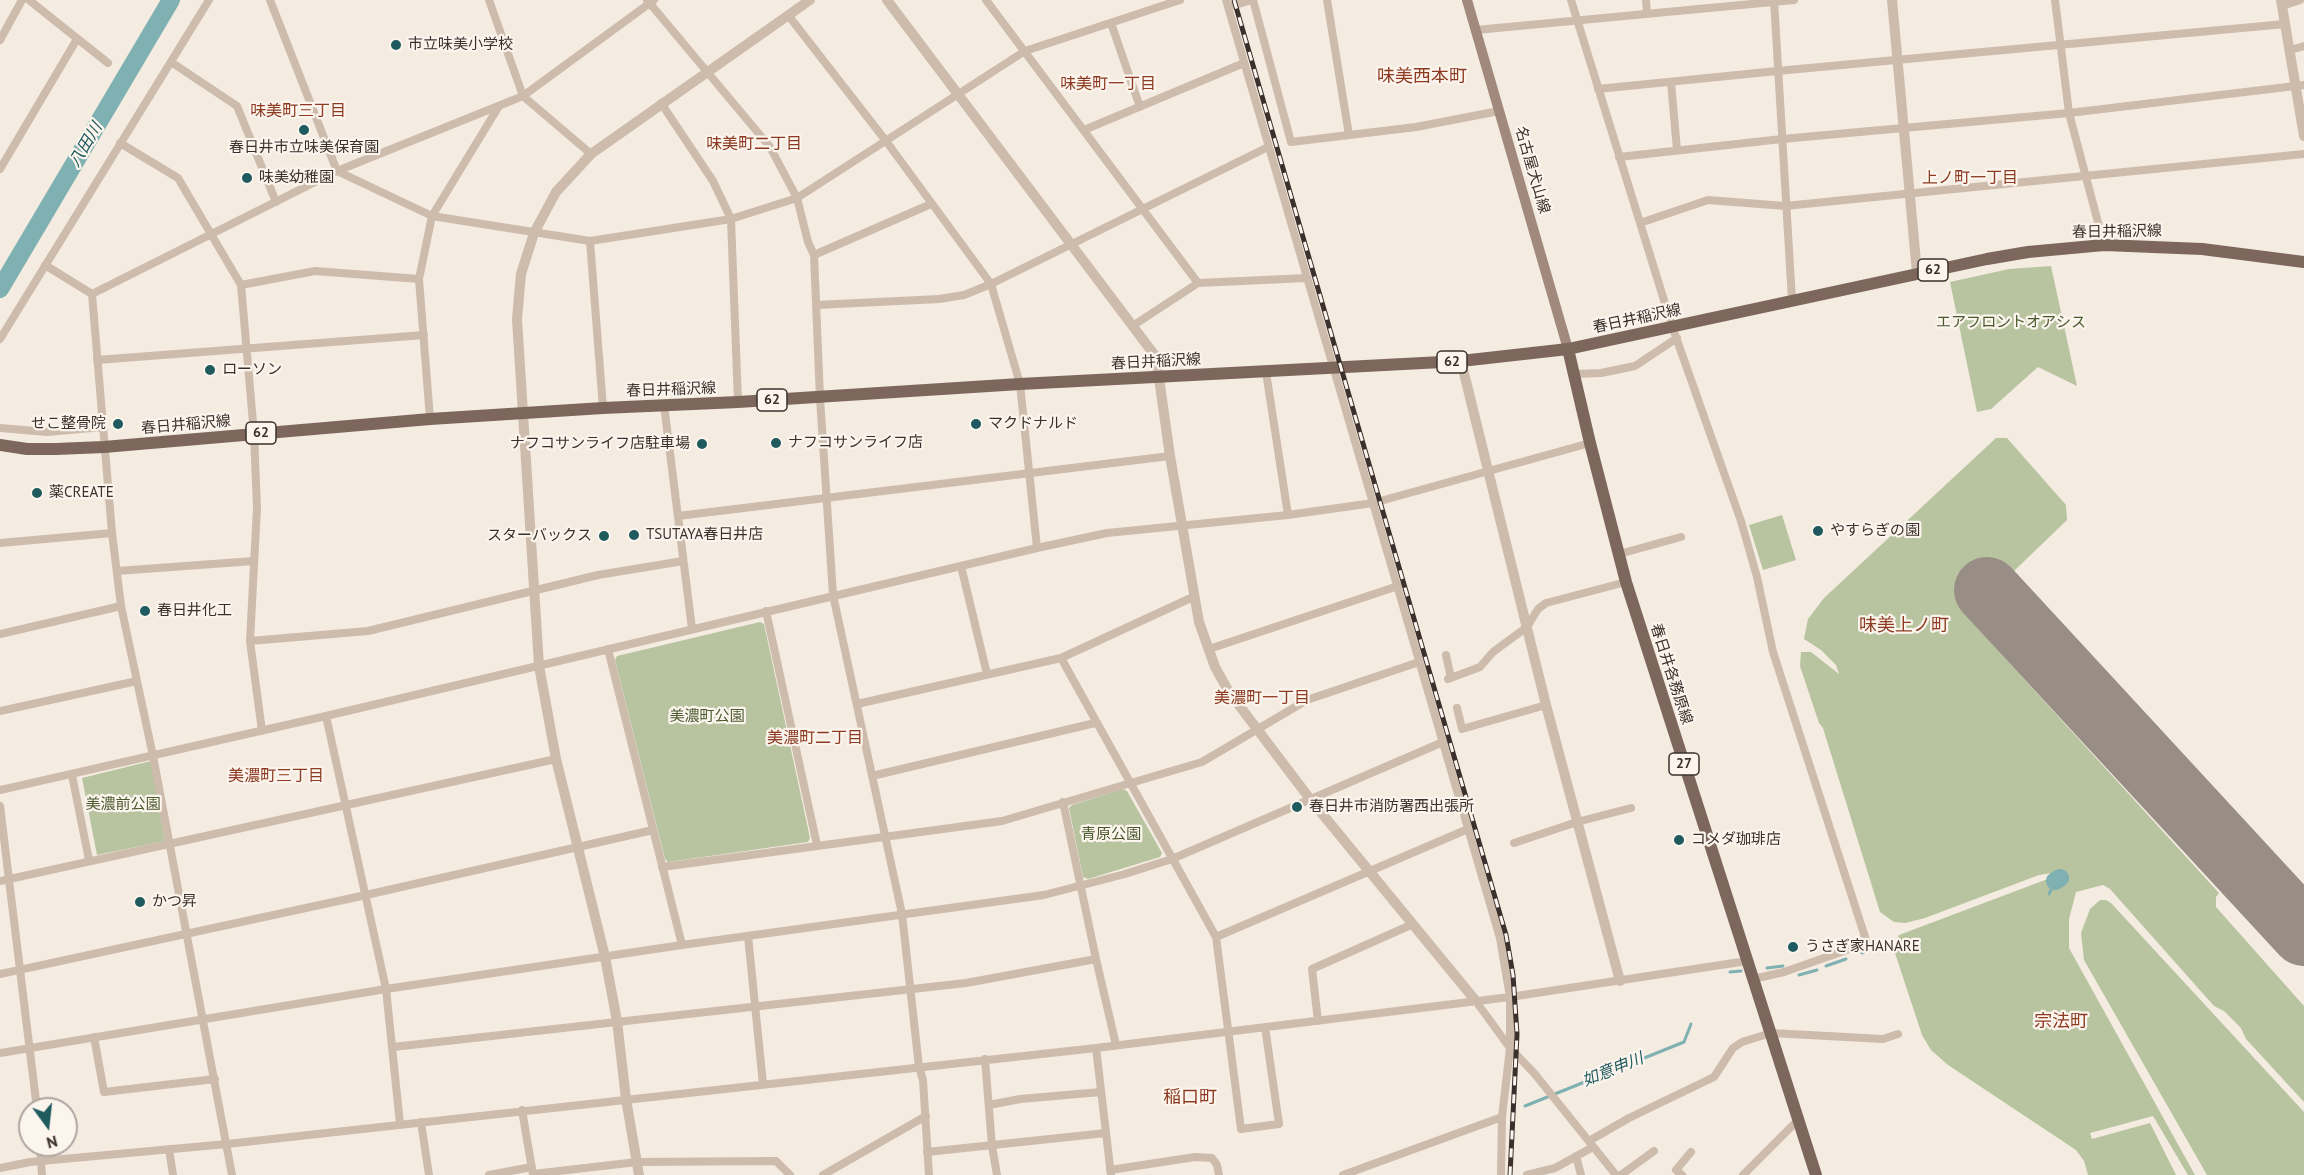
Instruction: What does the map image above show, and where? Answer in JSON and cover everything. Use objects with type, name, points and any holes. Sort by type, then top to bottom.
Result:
[{"type":"main road","name":"名古屋犬山線","points":[[1467,0],[1568,349]]},
{"type":"main road","name":"春日井稲沢線","points":[[0,445],[56,449],[104,447],[523,413],[820,398],[1020,384],[1461,362],[1568,349],[1675,332],[1792,300],[2028,252],[2104,245],[2202,249],[2304,262]]},
{"type":"main road","name":"春日井各務原線","points":[[1568,349],[1626,582],[1816,1175]]},
{"type":"street","points":[[0,40],[22,0]]},
{"type":"street","points":[[29,0],[108,63]]},
{"type":"street","points":[[0,339],[209,0]]},
{"type":"street","points":[[270,0],[337,171],[432,216],[590,241],[731,219],[797,198],[1025,51],[1180,0]]},
{"type":"street","points":[[489,0],[523,96],[591,154]]},
{"type":"street","points":[[639,1175],[626,1099],[617,1021],[605,957],[556,759],[539,666],[517,319],[521,274],[534,232],[556,192],[591,154],[810,0]]},
{"type":"street","points":[[887,0],[1156,357],[1170,456],[1199,622],[1215,667],[1229,692],[1310,799],[1475,1000],[1510,1048],[1552,1095],[1616,1175]]},
{"type":"street","points":[[986,0],[1198,283]]},
{"type":"street","points":[[1499,111],[1416,127],[1292,142],[1252,0],[1227,3],[1500,938],[1510,997],[1510,1048],[1502,1118],[1501,1175]]},
{"type":"street","points":[[1327,0],[1349,135]]},
{"type":"street","points":[[1571,0],[1675,332],[1741,520],[1757,578],[1773,652],[1867,943],[1784,972],[1753,979]]},
{"type":"street","points":[[1646,0],[1647,13]]},
{"type":"street","points":[[1476,30],[1647,13],[1717,3],[1794,0]]},
{"type":"street","points":[[1892,0],[1917,273]]},
{"type":"street","points":[[2055,0],[2069,113],[2104,245]]},
{"type":"street","points":[[2300,0],[2282,3],[2290,50],[2300,86],[2304,136]]},
{"type":"street","points":[[92,294],[337,171],[523,96],[650,1],[770,147],[797,198],[808,242],[814,255],[820,398],[833,595],[902,914],[919,1067],[923,1080],[929,1175]]},
{"type":"street","points":[[1774,1],[1792,300]]},
{"type":"street","points":[[788,15],[886,141],[991,284],[1020,384],[1037,548]]},
{"type":"street","points":[[1111,22],[1140,106]]},
{"type":"street","points":[[1598,89],[1777,70],[2285,24]]},
{"type":"street","points":[[0,169],[77,39]]},
{"type":"street","points":[[2290,50],[2304,46]]},
{"type":"street","points":[[171,62],[237,106],[276,202]]},
{"type":"street","points":[[1084,130],[1244,63]]},
{"type":"street","points":[[1671,82],[1677,150]]},
{"type":"street","points":[[1619,157],[1782,139],[2069,113],[2300,86]]},
{"type":"street","points":[[661,103],[713,181],[731,219],[738,402]]},
{"type":"street","points":[[430,419],[419,279],[432,216],[499,106]]},
{"type":"street","points":[[120,143],[178,178],[241,285],[258,508],[250,641],[262,731]]},
{"type":"street","points":[[817,305],[939,299],[964,295],[991,284],[1268,147]]},
{"type":"street","points":[[1640,223],[1708,200],[1785,206],[2304,154]]},
{"type":"street","points":[[814,255],[931,204]]},
{"type":"street","points":[[590,241],[603,408]]},
{"type":"street","points":[[45,265],[92,294]]},
{"type":"street","points":[[241,285],[315,272],[419,279]]},
{"type":"street","points":[[1134,325],[1198,283],[1307,278]]},
{"type":"street","points":[[92,294],[104,447],[121,606],[153,756],[232,1175]]},
{"type":"street","points":[[1574,374],[1601,373],[1635,366],[1675,332]]},
{"type":"street","points":[[97,360],[424,335]]},
{"type":"street","points":[[1461,362],[1546,705],[1620,981]]},
{"type":"street","points":[[1266,372],[1288,515]]},
{"type":"street","points":[[664,405],[692,628]]},
{"type":"street","points":[[0,429],[47,432],[103,427]]},
{"type":"street","points":[[0,790],[262,731],[1037,548],[1107,533],[1288,515],[1373,503],[1590,443]]},
{"type":"street","points":[[678,516],[1170,456]]},
{"type":"street","points":[[0,543],[112,533]]},
{"type":"street","points":[[1619,554],[1681,537]]},
{"type":"street","points":[[117,571],[254,561]]},
{"type":"street","points":[[250,641],[368,632],[598,575],[683,561]]},
{"type":"street","points":[[961,566],[987,674]]},
{"type":"street","points":[[1446,655],[1449,678],[1480,667],[1493,652],[1527,627],[1538,609],[1546,603],[1626,582]]},
{"type":"street","points":[[1209,649],[1398,586]]},
{"type":"street","points":[[857,704],[1060,658],[1194,597]]},
{"type":"street","points":[[0,634],[121,606]]},
{"type":"street","points":[[766,611],[817,845]]},
{"type":"street","points":[[608,649],[682,945]]},
{"type":"street","points":[[1060,658],[1216,937],[1241,1129],[1279,1124],[1265,1027]]},
{"type":"street","points":[[662,867],[1002,821],[1202,762],[1307,700],[1419,662]]},
{"type":"street","points":[[0,711],[137,681]]},
{"type":"street","points":[[1457,708],[1462,729],[1546,705]]},
{"type":"street","points":[[326,716],[386,989],[400,1124]]},
{"type":"street","points":[[872,777],[1095,723]]},
{"type":"street","points":[[0,1053],[386,989],[1044,895],[1172,859],[1443,742]]},
{"type":"street","points":[[4,880],[556,759]]},
{"type":"street","points":[[72,775],[89,860]]},
{"type":"street","points":[[1062,802],[1116,1045]]},
{"type":"street","points":[[0,806],[4,880],[19,970],[36,1097]]},
{"type":"street","points":[[1514,843],[1631,808]]},
{"type":"street","points":[[1216,937],[1468,829]]},
{"type":"street","points":[[0,974],[579,848],[652,830]]},
{"type":"street","points":[[1318,1021],[1312,969],[1413,924]]},
{"type":"street","points":[[748,936],[763,1084]]},
{"type":"street","points":[[393,1047],[966,983],[1096,959]]},
{"type":"street","points":[[0,1168],[42,1161],[227,1144],[1096,1048],[1510,997],[1747,961]]},
{"type":"street","points":[[1532,1174],[1556,1171],[1629,1118],[1714,1077],[1733,1048],[1742,1042],[1771,1033],[1883,1038],[1898,1034]]},
{"type":"street","points":[[94,1037],[104,1092],[215,1079]]},
{"type":"street","points":[[1096,1048],[1111,1172],[1195,1157],[1212,1158],[1217,1165],[1219,1175]]},
{"type":"street","points":[[985,1059],[992,1146],[998,1175]]},
{"type":"street","points":[[989,1105],[1020,1098],[1101,1092]]},
{"type":"street","points":[[522,1110],[533,1172]]},
{"type":"street","points":[[823,1175],[926,1116]]},
{"type":"street","points":[[1342,1175],[1502,1118]]},
{"type":"street","points":[[1743,1175],[1798,1119]]},
{"type":"street","points":[[421,1122],[429,1175]]},
{"type":"street","points":[[927,1152],[1106,1133]]},
{"type":"street","points":[[169,1149],[173,1175]]},
{"type":"street","points":[[1621,1175],[1654,1151]]},
{"type":"street","points":[[1682,1175],[1676,1170],[1691,1152]]},
{"type":"street","points":[[1576,1156],[1581,1175]]},
{"type":"street","points":[[42,1157],[42,1175]]},
{"type":"street","points":[[489,1175],[637,1162],[776,1161],[790,1175]]},
{"type":"green space","name":"エアフロントオアシス","points":[[2051,266],[2077,386],[2038,367],[1991,409],[1977,412],[1950,282],[2009,269]]},
{"type":"green space","points":[[1996,438],[2007,438],[2066,505],[2067,520],[2014,571],[2011,568],[1962,611],[2219,893],[2216,897],[2216,907],[2304,1006],[2304,1102],[2246,1039],[2241,1028],[2224,1011],[2214,1006],[2110,889],[2103,885],[2076,892],[2069,919],[2069,948],[2195,1175],[2188,1175],[2153,1116],[2090,1133],[2092,1139],[2150,1123],[2176,1175],[2088,1175],[2084,1161],[2076,1150],[1948,1065],[1931,1050],[1922,1035],[1894,950],[1899,935],[2053,879],[2052,873],[2039,875],[1925,918],[1905,923],[1894,922],[1880,912],[1823,728],[1819,723],[1800,666],[1801,652],[1811,652],[1839,674],[1836,665],[1821,650],[1804,639],[1808,619],[1824,598]]},
{"type":"green space","points":[[1782,515],[1796,560],[1763,570],[1749,525]]},
{"type":"green space","name":"美濃町公園","points":[[760,622],[764,624],[810,838],[808,842],[668,862],[665,859],[615,660],[617,656]]},
{"type":"green space","name":"美濃前公園","points":[[151,761],[165,841],[97,855],[82,778]]},
{"type":"green space","name":"青原公園","points":[[1123,789],[1127,791],[1162,853],[1160,857],[1088,879],[1083,877],[1069,808],[1072,805]]},
{"type":"green space","points":[[2100,900],[2111,903],[2304,1112],[2304,1175],[2207,1175],[2084,960],[2081,933],[2090,909]]},
{"type":"waterway","name":"八田川","points":[[0,289],[171,0]]},
{"type":"waterway","name":"如意申川","points":[[2055,881],[2060,878]]},
{"type":"waterway","points":[[2049,894],[2055,881]]},
{"type":"waterway","name":"如意申川","points":[[1862,953],[1868,949]]},
{"type":"waterway","name":"如意申川","points":[[1826,966],[1846,959]]},
{"type":"waterway","name":"如意申川","points":[[1767,968],[1783,966]]},
{"type":"waterway","name":"如意申川","points":[[1799,975],[1817,970]]},
{"type":"waterway","name":"如意申川","points":[[1730,972],[1741,971]]},
{"type":"waterway","name":"如意申川","points":[[1525,1106],[1684,1042],[1691,1024]]},
{"type":"runway","points":[[1987,590],[2304,933]]},
{"type":"railway","points":[[1234,0],[1506,935],[1513,975],[1517,1034],[1510,1175]]},
{"type":"place","name":"市立味美小学校","points":[[396,45]]},
{"type":"place","name":"春日井市立味美保育園","points":[[304,130]]},
{"type":"place","name":"味美幼稚園","points":[[247,178]]},
{"type":"place","name":"ローソン","points":[[210,370]]},
{"type":"place","name":"せこ整骨院","points":[[118,424]]},
{"type":"place","name":"マクドナルド","points":[[976,424]]},
{"type":"place","name":"ナフコサンライフ店","points":[[776,443]]},
{"type":"place","name":"ナフコサンライフ店駐車場","points":[[702,444]]},
{"type":"place","name":"薬CREATE","points":[[37,493]]},
{"type":"place","name":"やすらぎの園","points":[[1818,531]]},
{"type":"place","name":"TSUTAYA春日井店","points":[[634,535]]},
{"type":"place","name":"スターバックス","points":[[604,536]]},
{"type":"place","name":"春日井化工","points":[[145,611]]},
{"type":"place","name":"春日井市消防署西出張所","points":[[1297,807]]},
{"type":"place","name":"コメダ珈琲店","points":[[1679,840]]},
{"type":"place","name":"かつ昇","points":[[140,902]]},
{"type":"place","name":"うさぎ家HANARE","points":[[1793,947]]},
{"type":"district","name":"味美西本町","points":[[1422,77]]},
{"type":"district","name":"味美町一丁目","points":[[1108,84]]},
{"type":"district","name":"味美町三丁目","points":[[298,111]]},
{"type":"district","name":"味美町二丁目","points":[[754,144]]},
{"type":"district","name":"上ノ町一丁目","points":[[1970,178]]},
{"type":"district","name":"味美上ノ町","points":[[1904,626]]},
{"type":"district","name":"美濃町一丁目","points":[[1262,698]]},
{"type":"district","name":"美濃町二丁目","points":[[815,738]]},
{"type":"district","name":"美濃町三丁目","points":[[276,776]]},
{"type":"district","name":"宗法町","points":[[2061,1022]]},
{"type":"district","name":"稲口町","points":[[1190,1098]]}]
